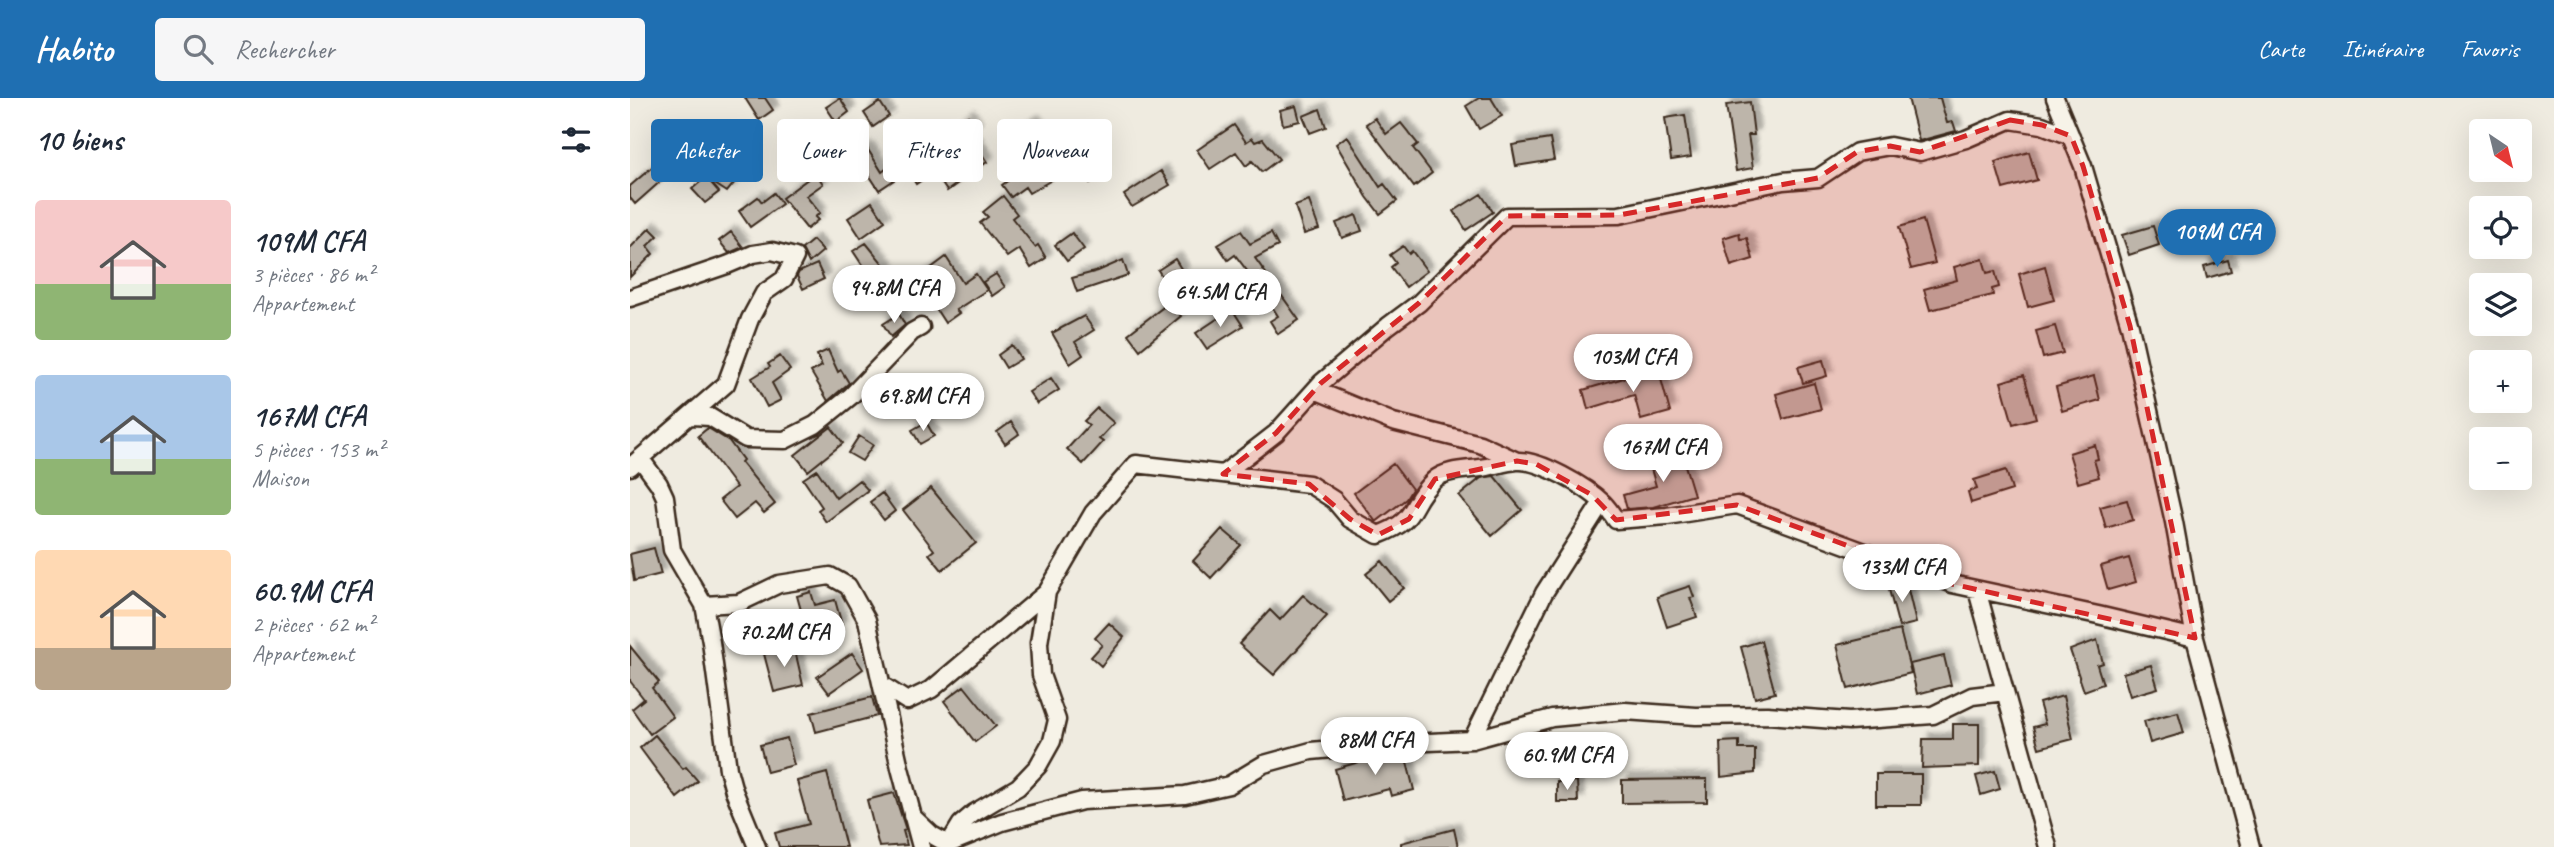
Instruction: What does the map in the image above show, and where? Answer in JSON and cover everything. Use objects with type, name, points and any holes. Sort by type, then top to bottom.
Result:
[{"type":"street","points":[[2055,98],[2083,166],[2130,326],[2174,522],[2195,638],[2251,847]]},
{"type":"street","points":[[1223,474],[1276,433],[1314,390],[1419,303],[1507,216],[1619,215],[1783,181],[1818,178],[1857,152],[1890,146],[1920,152],[1966,139],[2010,120],[2042,125],[2071,136]]},
{"type":"street","points":[[630,298],[753,254],[772,251],[795,257],[784,279],[764,293],[750,318],[726,384],[635,463],[659,484],[665,498],[671,550],[704,605],[728,769],[757,847]]},
{"type":"street","points":[[692,416],[710,417],[746,439],[785,440],[815,425],[851,396],[912,332],[922,327]]},
{"type":"street","points":[[1314,390],[1393,422],[1480,444],[1517,461],[1536,464],[1558,474],[1602,502],[1616,520],[1667,516],[1737,505],[1952,584],[2195,638]]},
{"type":"street","points":[[881,685],[907,701],[932,689],[1047,592],[1093,513],[1136,464],[1309,484],[1334,500],[1350,519],[1378,534],[1395,529],[1409,519],[1419,498],[1435,479],[1454,471],[1496,467],[1517,461]]},
{"type":"street","points":[[1472,740],[1544,593],[1602,502]]},
{"type":"street","points":[[704,605],[740,603],[779,584],[830,576],[848,586],[867,620],[921,847]]},
{"type":"street","points":[[1977,590],[2048,847]]},
{"type":"street","points":[[947,846],[961,824],[974,813],[1018,788],[1038,766],[1052,741],[1056,720],[1041,675],[1040,643],[1047,592]]},
{"type":"street","points":[[947,846],[1002,822],[1082,801],[1185,795],[1228,785],[1264,764],[1311,751],[1472,740],[1552,718],[1625,711],[1696,716],[1767,715],[1849,721],[1933,715],[1972,696],[2005,692]]},
{"type":"street","points":[[912,816],[947,846]]},
{"type":"highlighted area","points":[[2010,120],[2042,125],[2071,136],[2083,166],[2130,326],[2195,638],[1952,584],[1737,505],[1616,520],[1592,495],[1536,464],[1517,461],[1435,479],[1409,519],[1378,535],[1350,519],[1309,484],[1223,474],[1276,433],[1321,383],[1419,303],[1507,216],[1619,215],[1818,178],[1857,152],[1890,146],[1920,152]]},
{"type":"building","points":[[745,98],[765,98],[773,110],[758,119]]},
{"type":"building","points":[[840,98],[849,112],[840,119],[834,119],[826,107]]},
{"type":"building","points":[[1479,98],[1491,98],[1502,116],[1479,129],[1466,106]]},
{"type":"building","points":[[1908,98],[1940,98],[1947,123],[1953,122],[1956,131],[1919,141]]},
{"type":"building","points":[[880,102],[889,116],[873,127],[864,113]]},
{"type":"building","points":[[1750,102],[1754,135],[1748,135],[1753,168],[1736,171],[1726,105]]},
{"type":"building","points":[[1296,106],[1300,121],[1283,125],[1280,110]]},
{"type":"building","points":[[1320,109],[1326,127],[1310,133],[1303,116]]},
{"type":"building","points":[[1685,115],[1691,157],[1671,160],[1665,118]]},
{"type":"building","points":[[1375,118],[1386,134],[1401,123],[1418,144],[1413,148],[1432,173],[1414,187],[1366,124]]},
{"type":"building","points":[[1234,125],[1246,142],[1252,138],[1255,142],[1263,139],[1279,159],[1262,172],[1252,161],[1246,166],[1236,152],[1210,169],[1197,150]]},
{"type":"building","points":[[1347,136],[1380,187],[1384,184],[1397,201],[1380,214],[1336,144]]},
{"type":"building","points":[[1550,139],[1554,160],[1516,166],[1512,145]]},
{"type":"building","points":[[869,151],[883,171],[883,182],[891,182],[879,190],[869,175]]},
{"type":"building","points":[[2029,152],[2037,180],[2003,189],[1995,162]]},
{"type":"building","points":[[651,168],[651,182],[660,182],[635,204],[630,198],[630,186]]},
{"type":"building","points":[[1161,171],[1170,185],[1132,207],[1124,195]]},
{"type":"building","points":[[700,182],[710,182],[719,192],[705,203],[692,189]]},
{"type":"building","points":[[716,182],[735,182],[727,192],[715,184]]},
{"type":"building","points":[[804,182],[823,184],[806,196],[820,213],[815,217],[818,220],[807,229],[782,198]]},
{"type":"building","points":[[941,182],[959,182],[947,191]]},
{"type":"building","points":[[1006,182],[1048,182],[1029,193],[1025,187],[1011,197],[1002,185]]},
{"type":"building","points":[[774,193],[782,204],[750,227],[739,211],[758,197],[762,202]]},
{"type":"building","points":[[1481,194],[1493,212],[1466,230],[1454,211]]},
{"type":"building","points":[[1003,196],[1017,214],[1012,218],[1035,247],[1038,245],[1046,258],[1031,268],[1019,249],[1007,257],[980,223],[988,217],[983,212]]},
{"type":"building","points":[[1309,201],[1319,229],[1304,234],[1295,206]]},
{"type":"building","points":[[872,202],[885,221],[861,238],[848,218]]},
{"type":"building","points":[[1356,215],[1362,231],[1342,238],[1336,223]]},
{"type":"building","points":[[1923,220],[1935,263],[1911,269],[1899,227]]},
{"type":"building","points":[[2153,226],[2159,245],[2129,255],[2122,235]]},
{"type":"building","points":[[650,228],[658,236],[647,246],[653,254],[630,277],[630,248]]},
{"type":"building","points":[[1241,231],[1250,244],[1271,233],[1278,246],[1255,258],[1299,320],[1278,334],[1270,321],[1278,316],[1257,284],[1235,255],[1228,260],[1218,245]]},
{"type":"building","points":[[731,232],[743,247],[729,253],[719,241]]},
{"type":"building","points":[[1072,233],[1084,249],[1067,261],[1055,245]]},
{"type":"building","points":[[1739,233],[1740,239],[1747,238],[1753,259],[1731,266],[1723,238]]},
{"type":"building","points":[[813,240],[823,251],[809,263],[802,249]]},
{"type":"building","points":[[866,243],[888,270],[872,280],[853,251]]},
{"type":"building","points":[[1403,246],[1409,254],[1412,251],[1427,271],[1406,287],[1391,267],[1396,263],[1390,255]]},
{"type":"building","points":[[946,257],[963,283],[976,274],[987,290],[956,310],[959,313],[945,323],[925,292],[915,298],[907,286]]},
{"type":"building","points":[[1175,259],[1183,272],[1166,283],[1158,270]]},
{"type":"building","points":[[1983,259],[1987,273],[1995,271],[1999,287],[1992,289],[1993,295],[1930,310],[1924,289],[1957,280],[1954,267]]},
{"type":"building","points":[[1123,260],[1128,275],[1077,292],[1072,278]]},
{"type":"building","points":[[2228,260],[2231,271],[2207,278],[2204,267]]},
{"type":"building","points":[[817,264],[824,279],[803,289],[797,276],[799,272]]},
{"type":"building","points":[[2045,266],[2054,300],[2028,307],[2019,274]]},
{"type":"building","points":[[996,274],[1005,287],[992,296],[983,282]]},
{"type":"building","points":[[1170,302],[1181,316],[1140,350],[1128,334]]},
{"type":"building","points":[[1232,309],[1243,326],[1207,349],[1196,333]]},
{"type":"building","points":[[899,314],[905,325],[891,337],[883,324]]},
{"type":"building","points":[[1084,316],[1094,330],[1075,342],[1083,355],[1070,364],[1052,333]]},
{"type":"building","points":[[2055,326],[2063,353],[2043,358],[2036,331]]},
{"type":"building","points":[[1012,345],[1021,359],[1006,368],[998,355]]},
{"type":"building","points":[[828,350],[838,372],[841,370],[849,383],[828,401],[811,372],[822,366],[817,355]]},
{"type":"building","points":[[780,356],[790,370],[772,383],[781,400],[767,407],[752,378],[770,367],[768,364]]},
{"type":"building","points":[[1823,360],[1827,376],[1803,383],[1798,367]]},
{"type":"building","points":[[1658,368],[1670,412],[1641,420],[1634,395],[1588,409],[1583,390]]},
{"type":"building","points":[[2024,375],[2036,418],[2013,424],[2001,382]]},
{"type":"building","points":[[2094,376],[2100,400],[2062,411],[2056,387]]},
{"type":"building","points":[[1051,378],[1059,390],[1037,404],[1029,392]]},
{"type":"building","points":[[1814,383],[1821,409],[1783,419],[1776,394]]},
{"type":"building","points":[[879,389],[888,402],[875,412],[865,398]]},
{"type":"building","points":[[1097,408],[1114,423],[1099,439],[1103,442],[1083,464],[1067,449],[1089,425],[1084,421]]},
{"type":"building","points":[[926,422],[934,436],[920,444],[912,430]]},
{"type":"building","points":[[1011,422],[1019,434],[1005,444],[997,432]]},
{"type":"building","points":[[831,427],[843,443],[808,471],[795,455]]},
{"type":"building","points":[[708,428],[729,441],[743,460],[741,462],[775,504],[764,513],[755,503],[735,519],[720,500],[736,487],[698,436]]},
{"type":"building","points":[[859,436],[873,445],[862,461],[848,453]]},
{"type":"building","points":[[2095,445],[2098,459],[2094,460],[2099,477],[2078,483],[2069,453]]},
{"type":"building","points":[[1681,452],[1694,495],[1653,507],[1627,509],[1623,495],[1656,486],[1649,462]]},
{"type":"building","points":[[1393,464],[1412,489],[1406,499],[1376,522],[1354,493]]},
{"type":"building","points":[[817,470],[836,498],[859,480],[868,490],[826,522],[818,510],[822,507],[803,479]]},
{"type":"building","points":[[2006,470],[2012,490],[1971,503],[1968,492],[1977,489],[1974,480]]},
{"type":"building","points":[[1494,476],[1522,510],[1492,536],[1459,496],[1481,478]]},
{"type":"building","points":[[931,488],[976,543],[942,570],[929,554],[934,550],[903,510]]},
{"type":"building","points":[[882,493],[895,511],[884,520],[870,502]]},
{"type":"building","points":[[2127,500],[2133,520],[2106,528],[2100,507]]},
{"type":"building","points":[[1222,529],[1241,545],[1211,578],[1193,561]]},
{"type":"building","points":[[654,548],[661,574],[634,581],[630,554]]},
{"type":"building","points":[[2129,558],[2136,582],[2108,590],[2101,566]]},
{"type":"building","points":[[1382,561],[1404,588],[1388,601],[1366,574]]},
{"type":"building","points":[[1906,581],[1916,623],[1899,627],[1888,586]]},
{"type":"building","points":[[1690,586],[1694,597],[1690,598],[1697,617],[1667,627],[1657,597]]},
{"type":"building","points":[[811,592],[815,605],[835,600],[842,625],[824,630],[825,634],[809,639],[797,596]]},
{"type":"building","points":[[1303,595],[1327,616],[1274,675],[1239,644],[1270,610],[1280,620]]},
{"type":"building","points":[[1109,623],[1124,637],[1101,666],[1091,657],[1102,645],[1095,638]]},
{"type":"building","points":[[1900,630],[1911,673],[1848,689],[1837,645]]},
{"type":"building","points":[[2097,640],[2103,663],[2097,665],[2103,684],[2084,691],[2070,650]]},
{"type":"building","points":[[1761,641],[1775,693],[1755,698],[1741,647]]},
{"type":"building","points":[[630,646],[659,682],[652,688],[673,717],[650,734],[632,709],[644,699],[630,681]]},
{"type":"building","points":[[794,646],[803,685],[774,692],[764,654]]},
{"type":"building","points":[[852,653],[863,669],[829,693],[817,677]]},
{"type":"building","points":[[1944,656],[1951,685],[1917,694],[1910,664]]},
{"type":"building","points":[[2151,665],[2158,688],[2130,696],[2123,673]]},
{"type":"building","points":[[964,686],[996,726],[975,742],[944,701]]},
{"type":"building","points":[[2063,696],[2073,739],[2039,748],[2033,727],[2045,724],[2039,703]]},
{"type":"building","points":[[872,697],[877,716],[816,732],[811,713]]},
{"type":"building","points":[[2178,712],[2184,733],[2150,743],[2144,721]]},
{"type":"building","points":[[1953,724],[1979,724],[1979,766],[1922,768],[1923,739],[1953,739]]},
{"type":"building","points":[[655,735],[683,769],[686,767],[698,781],[677,798],[640,748]]},
{"type":"building","points":[[787,738],[794,765],[767,772],[760,745]]},
{"type":"building","points":[[1739,741],[1739,749],[1755,749],[1755,773],[1721,777],[1720,742]]},
{"type":"building","points":[[1405,754],[1414,790],[1391,796],[1389,789],[1343,801],[1335,769],[1383,755]]},
{"type":"building","points":[[1995,771],[2000,789],[1981,795],[1976,776]]},
{"type":"building","points":[[827,773],[846,847],[779,847],[775,833],[809,824],[797,781]]},
{"type":"building","points":[[1876,774],[1921,774],[1921,805],[1876,805]]},
{"type":"building","points":[[1707,779],[1707,802],[1622,803],[1622,780]]},
{"type":"building","points":[[1577,781],[1578,802],[1557,802],[1557,782]]},
{"type":"building","points":[[894,793],[906,830],[903,831],[907,845],[879,847],[867,800]]},
{"type":"building","points":[[1454,829],[1458,847],[1401,847],[1401,843]]}]
